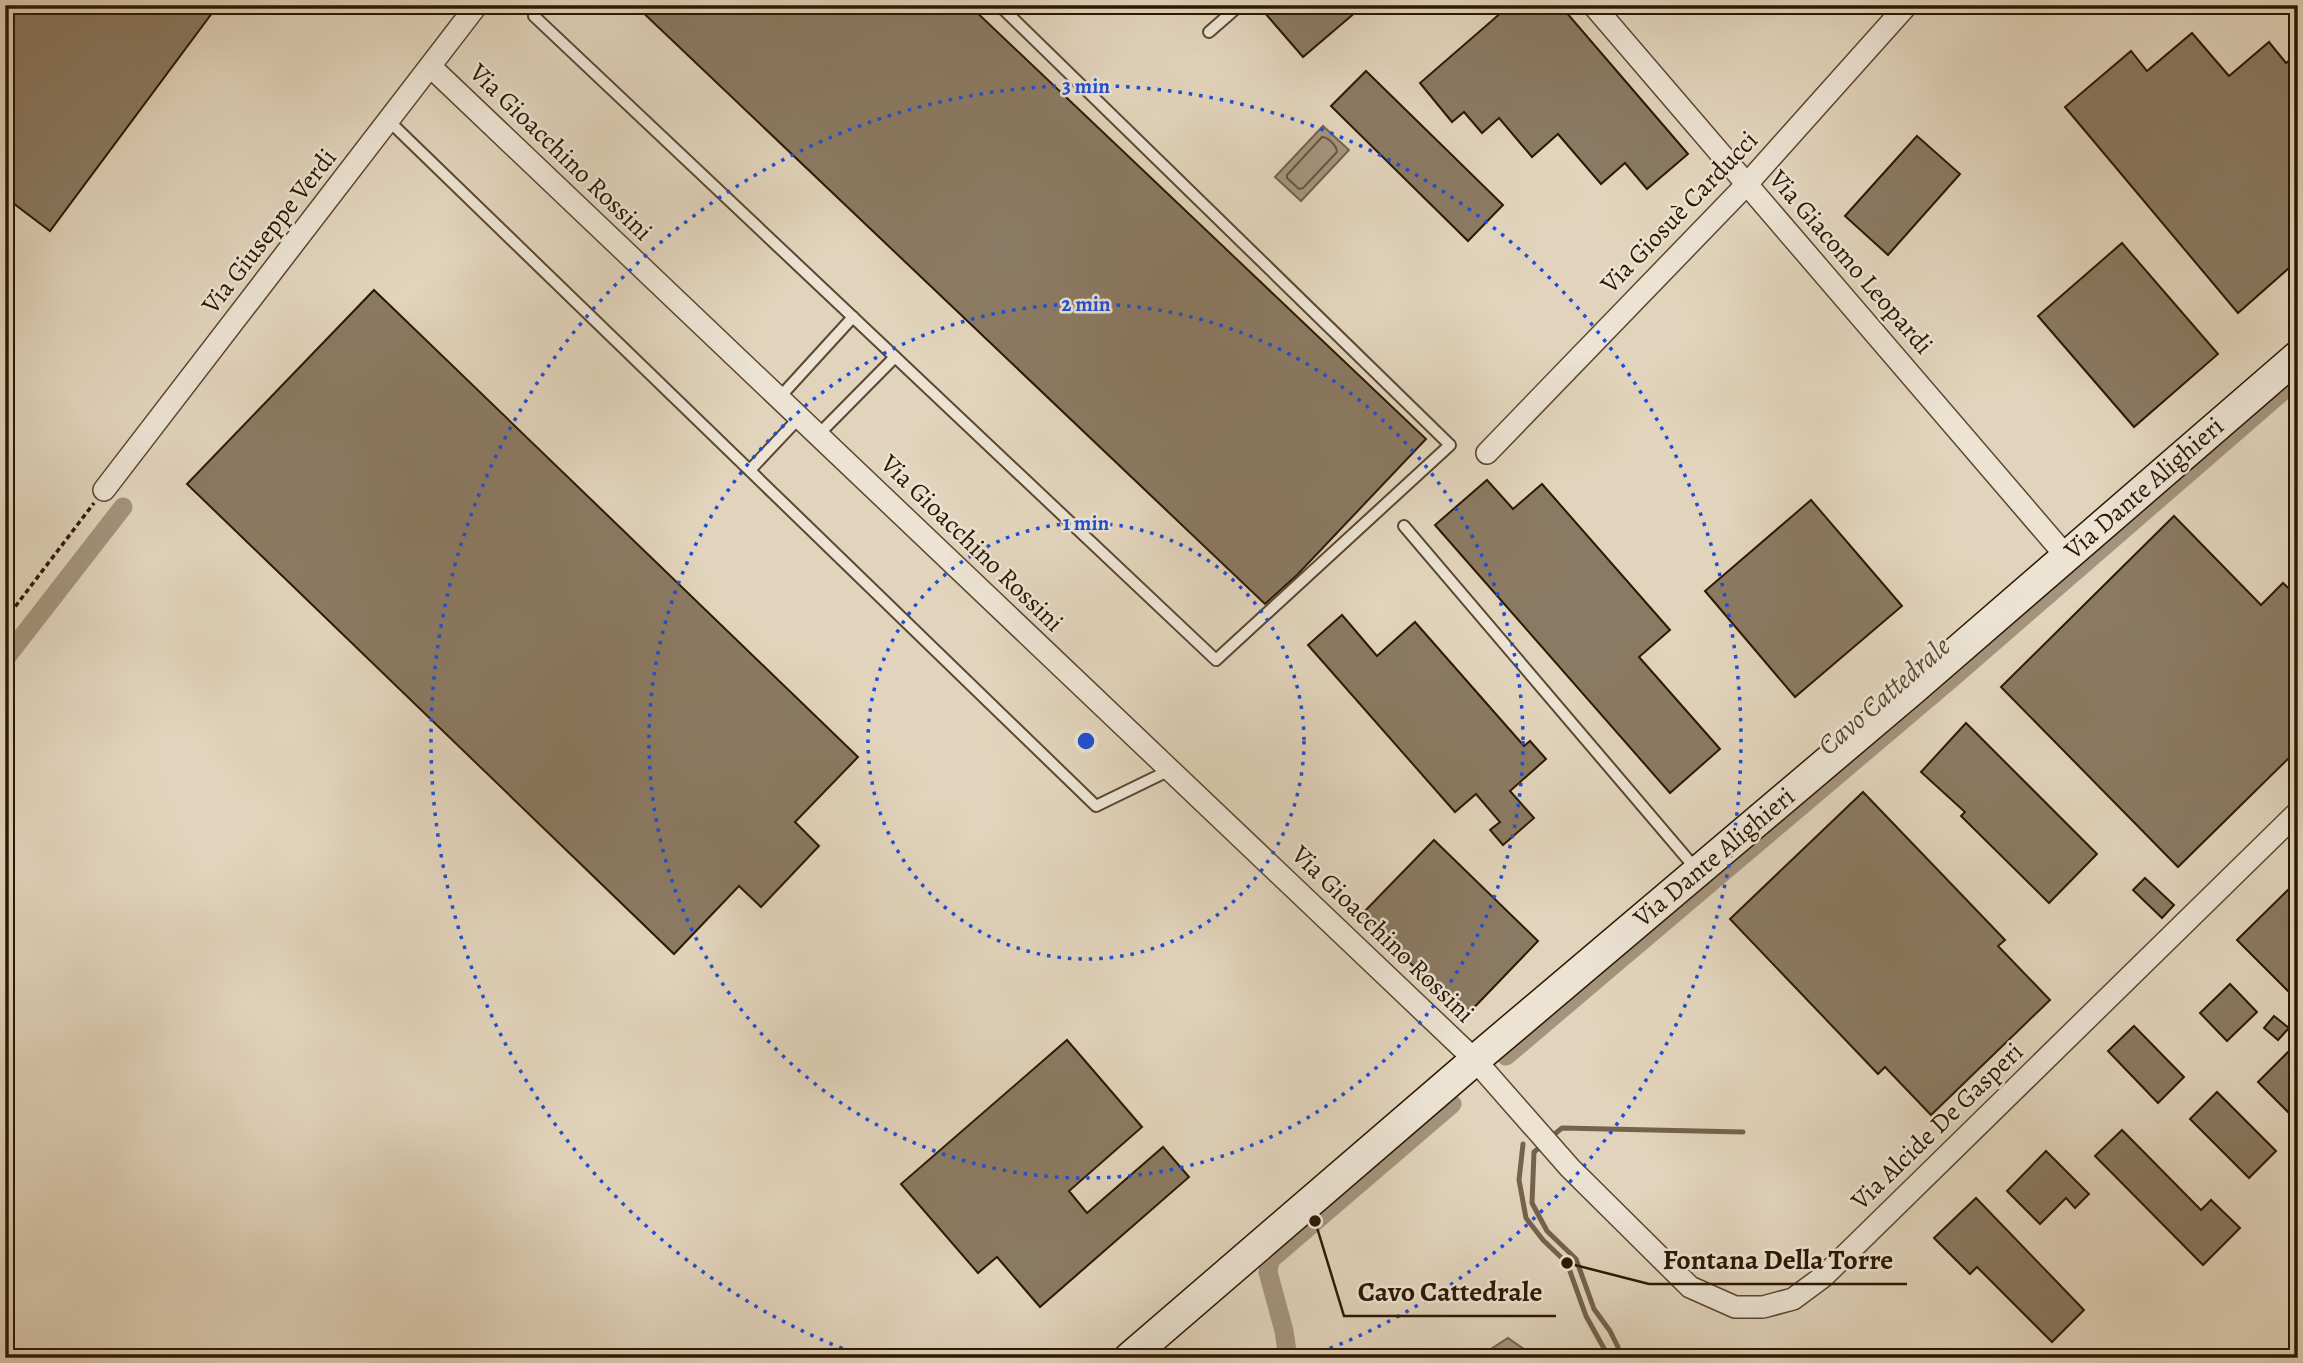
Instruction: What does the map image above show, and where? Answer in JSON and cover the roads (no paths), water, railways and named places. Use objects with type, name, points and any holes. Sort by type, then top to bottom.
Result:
[{"type":"main road","name":"Via Dante Alighieri","points":[[1129,1358],[2298,356]]},
{"type":"street","name":"Via Giuseppe Verdi","points":[[104,490],[477,5]]},
{"type":"street","name":"Via Giacomo Leopardi","points":[[1593,5],[2066,556]]},
{"type":"street","name":"Via Giosuè Carducci","points":[[1487,453],[1746,184],[1907,5]]},
{"type":"street","name":"Via Gioacchino Rossini","points":[[430,67],[1475,1060]]},
{"type":"street","name":"Via Alcide De Gasperi","points":[[1475,1060],[1546,1141],[1690,1287],[1735,1307],[1763,1307],[1793,1299],[1824,1276],[2298,812]]},
{"type":"lane","points":[[534,16],[1216,660],[1450,445],[999,5]]},
{"type":"lane","points":[[1209,32],[1240,5]]},
{"type":"lane","points":[[389,121],[1096,806],[1170,770]]},
{"type":"lane","points":[[779,398],[853,317]]},
{"type":"lane","points":[[818,435],[895,357]]},
{"type":"lane","points":[[750,470],[799,418]]},
{"type":"lane","points":[[1404,526],[1698,871]]},
{"type":"water","points":[[1323,126],[1349,150],[1301,201],[1275,177]]},
{"type":"water","points":[[1508,1338],[1537,1358],[1477,1358]]},
{"type":"waterway","name":"Cavo Cattedrale","points":[[1506,1056],[1951,679],[2298,378]]},
{"type":"waterway","points":[[5,659],[123,507]]},
{"type":"waterway","name":"Cavo Cattedrale","points":[[1288,1358],[1284,1331],[1268,1272],[1270,1260],[1452,1104]]},
{"type":"waterway","points":[[1551,1137],[1562,1128],[1743,1132]]},
{"type":"waterway","points":[[1523,1144],[1519,1180],[1526,1218],[1543,1240],[1567,1263],[1586,1316],[1606,1352],[1604,1358]]},
{"type":"waterway","points":[[1544,1144],[1534,1152],[1532,1203],[1547,1231],[1576,1259],[1594,1309],[1618,1347],[1616,1358]]},
{"type":"place","name":"Cavo Cattedrale","points":[[1315,1221]]},
{"type":"place","name":"Fontana Della Torre","points":[[1567,1263]]}]
